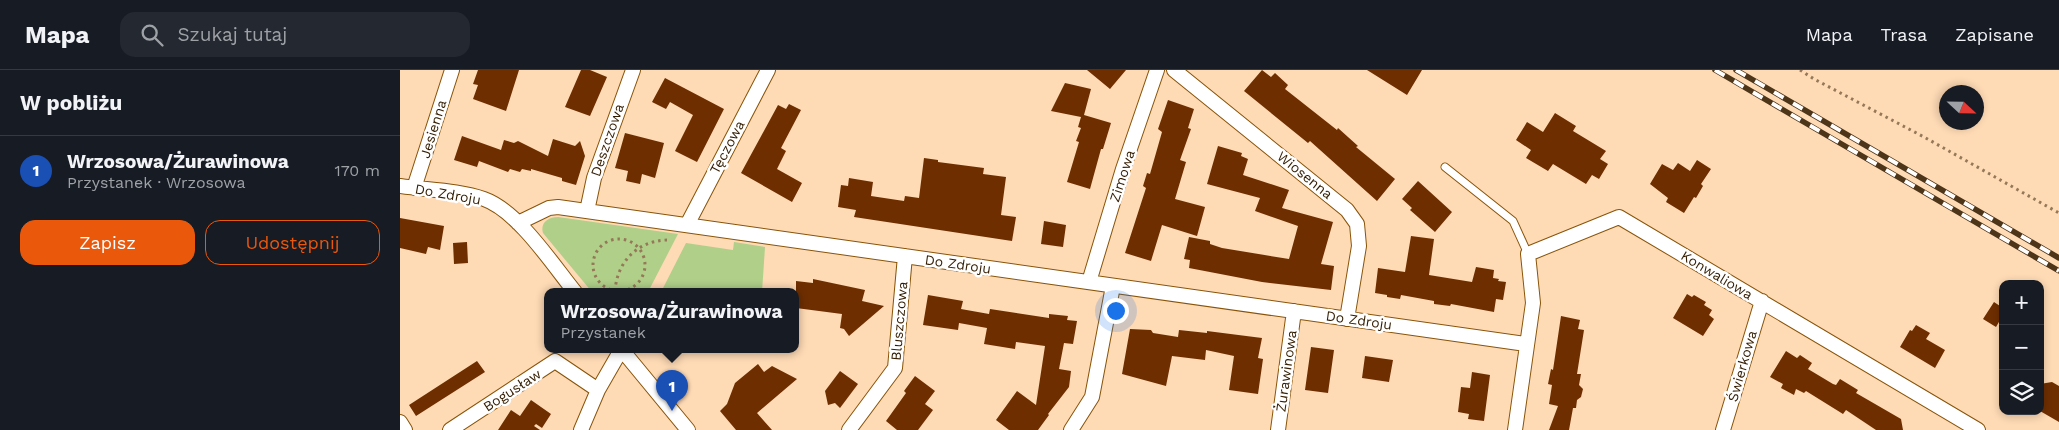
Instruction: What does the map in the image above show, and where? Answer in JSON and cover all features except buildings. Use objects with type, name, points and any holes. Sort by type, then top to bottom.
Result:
[{"type":"street","name":"Jesienna","points":[[414,188],[452,70]]},
{"type":"street","name":"Deszczowa","points":[[587,211],[594,178],[633,70]]},
{"type":"street","name":"Tęczowa","points":[[687,225],[768,70]]},
{"type":"street","name":"Zimowa","points":[[1089,282],[1123,169],[1156,70]]},
{"type":"street","name":"Wiosenna","points":[[1174,70],[1335,199],[1347,210],[1357,224],[1358,246],[1347,319]]},
{"type":"street","name":"Do Zdroju","points":[[400,186],[485,199],[501,208],[518,223],[549,208],[587,211],[1526,344]]},
{"type":"street","name":"Konwaliowa","points":[[1528,254],[1619,217],[1978,430]]},
{"type":"street","points":[[518,223],[572,288]]},
{"type":"street","points":[[1515,430],[1533,303],[1528,254]]},
{"type":"street","name":"Bluszczowa","points":[[849,430],[896,368],[905,256]]},
{"type":"street","points":[[1071,430],[1092,397],[1113,286]]},
{"type":"street","name":"Świerkowa","points":[[1723,430],[1762,301]]},
{"type":"street","name":"Żurawinowa","points":[[1278,430],[1294,311]]},
{"type":"street","points":[[581,430],[598,390],[620,353]]},
{"type":"street","points":[[624,353],[688,430]]},
{"type":"street","name":"Bogusław","points":[[450,430],[555,361],[598,390]]},
{"type":"street","points":[[400,422],[406,430]]},
{"type":"lane","points":[[1445,167],[1513,221],[1528,254]]},
{"type":"path","points":[[1800,70],[2059,213]]},
{"type":"path","points":[[608,288],[596,278],[593,261],[596,252],[608,240],[617,239],[626,240],[639,248],[645,262],[642,277],[630,288]]},
{"type":"path","points":[[615,288],[616,280],[624,262],[639,248],[651,242],[670,240]]},
{"type":"green space","points":[[558,217],[678,234],[650,288],[589,288],[543,233],[544,224],[551,218]]},
{"type":"green space","points":[[734,242],[765,247],[762,288],[663,288],[686,243],[733,250]]},
{"type":"railway","points":[[1715,70],[2059,271]]},
{"type":"railway","points":[[1736,70],[2059,258]]},
{"type":"place","name":"Wrzosowa/Żurawinowa","points":[[672,411]]}]
